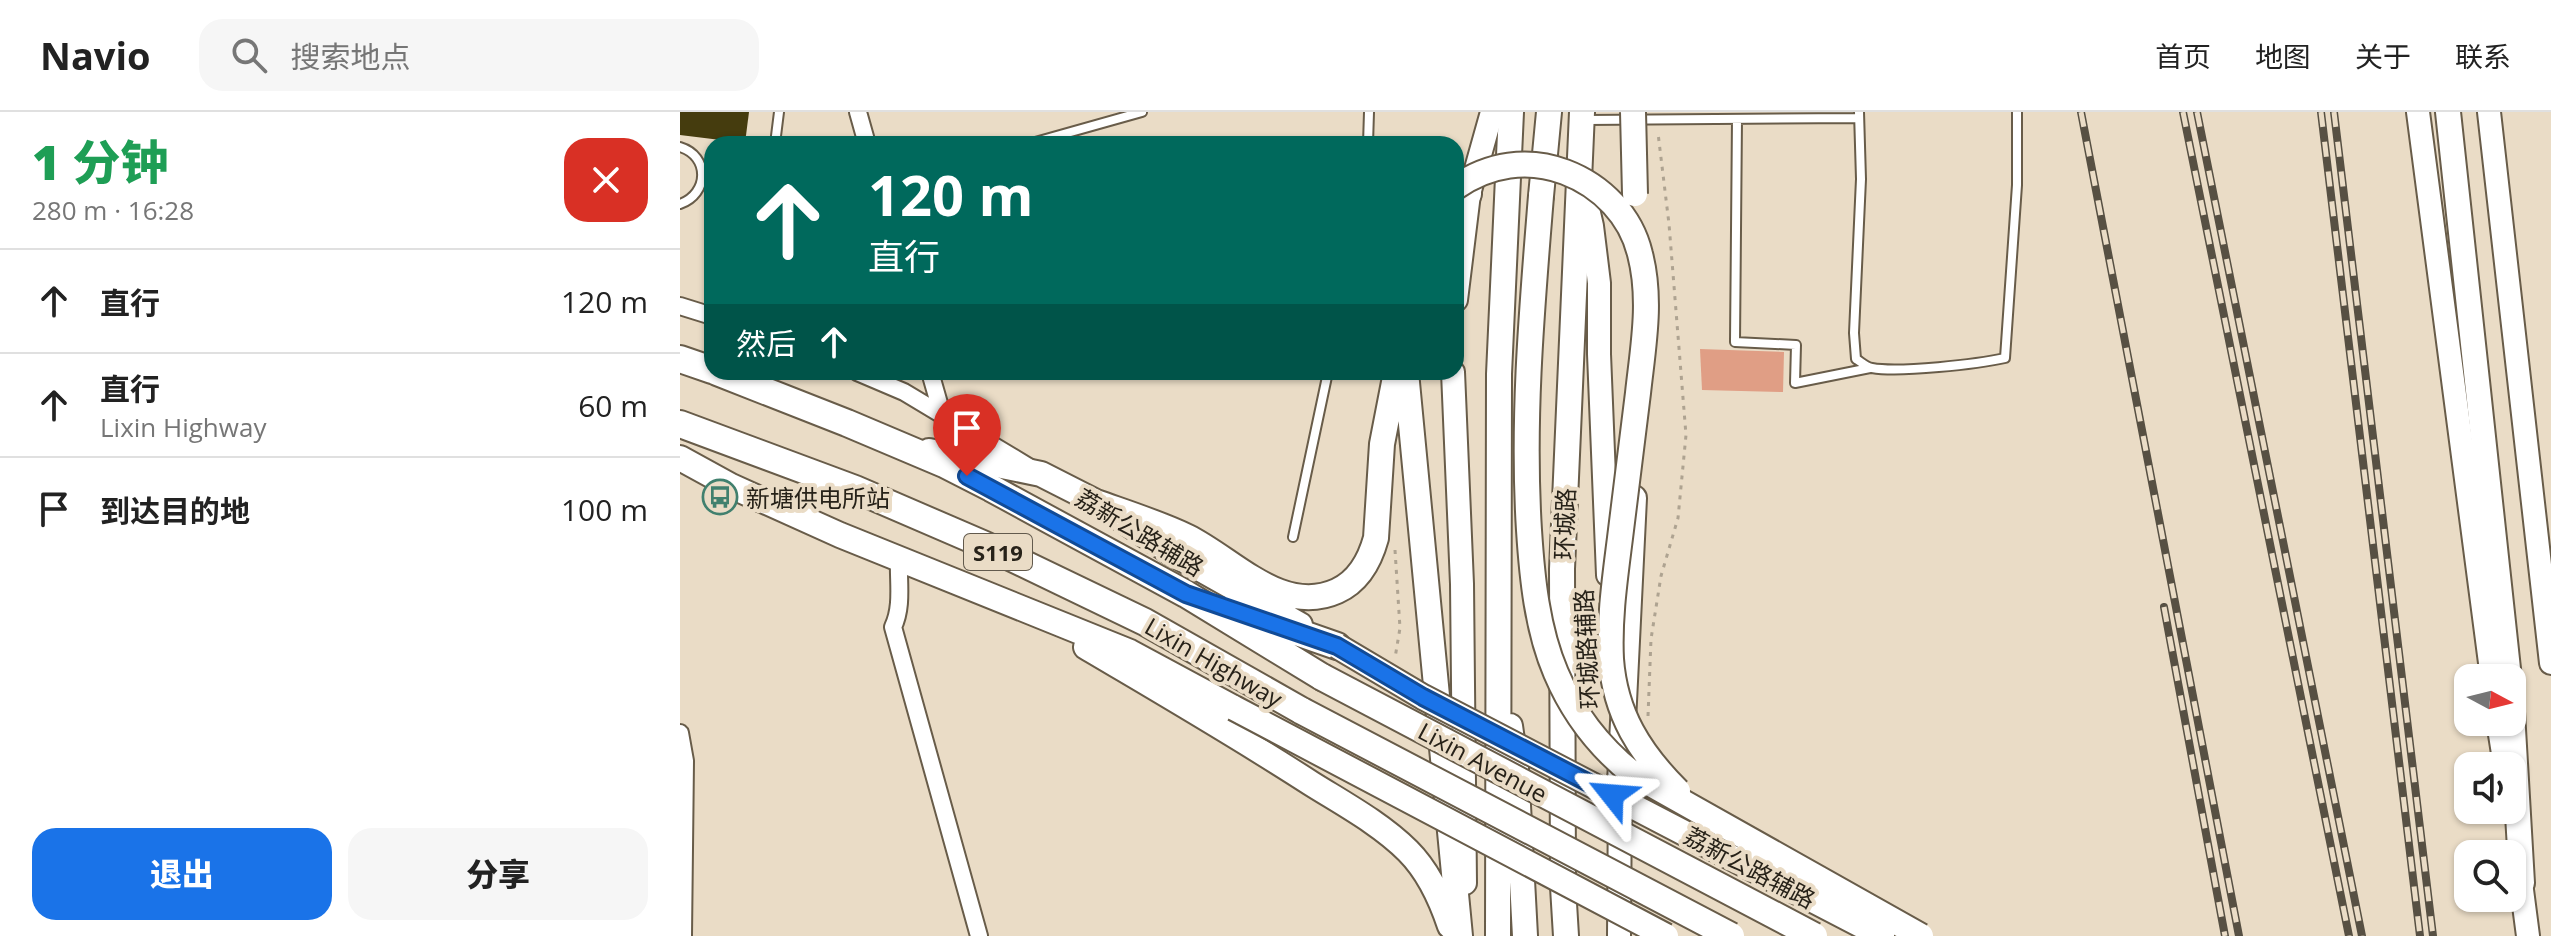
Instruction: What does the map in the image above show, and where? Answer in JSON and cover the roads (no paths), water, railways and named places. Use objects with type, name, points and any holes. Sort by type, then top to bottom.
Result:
[{"type":"main road","points":[[1498,936],[1499,374],[1511,112]]},
{"type":"main road","points":[[1549,112],[1528,364],[1525,447],[1534,581],[1546,645],[1568,697],[1612,757],[1648,784],[1921,936]]},
{"type":"main road","points":[[1620,783],[1637,424],[1633,112]]},
{"type":"main road","points":[[2448,112],[2508,664]]},
{"type":"main road","name":"环城路","points":[[1566,936],[1563,887],[1562,569],[1582,115]]},
{"type":"main road","points":[[1464,190],[1485,171],[1503,166],[1521,164],[1558,169],[1593,186],[1612,202],[1637,242],[1645,275],[1646,323],[1612,601],[1611,661],[1615,691],[1634,740],[1662,775],[1704,814]]},
{"type":"main road","name":"Lixin Highway","points":[[680,359],[704,367]]},
{"type":"main road","name":"Lixin Highway","points":[[737,380],[944,464],[1186,594],[1322,677]]},
{"type":"main road","points":[[1096,502],[1189,538],[1277,591],[1309,597],[1325,596],[1341,589],[1364,568],[1372,553],[1376,538],[1382,444],[1394,380]]},
{"type":"main road","points":[[1407,380],[1460,936]]},
{"type":"main road","name":"Lixin Highway","points":[[680,424],[801,467],[985,545],[1145,622],[1302,711],[1731,936]]},
{"type":"main road","name":"荔新公路辅路","points":[[890,443],[1041,474],[1096,502],[1172,553],[1423,697],[1882,936]]},
{"type":"main road","points":[[680,458],[731,486],[899,559],[1130,652],[1666,936]]},
{"type":"main road","points":[[1186,594],[1337,646]]},
{"type":"main road","points":[[1029,613],[1277,761],[1408,851],[1436,893],[1453,936]]},
{"type":"main road","points":[[1498,637],[1516,768],[1525,936]]},
{"type":"main road","name":"Lixin Avenue","points":[[1322,677],[1814,936]]},
{"type":"main road","points":[[2513,736],[2519,840]]},
{"type":"street","points":[[858,112],[865,136]]},
{"type":"street","points":[[1464,188],[1492,112]]},
{"type":"street","points":[[2418,112],[2490,664]]},
{"type":"street","points":[[2489,112],[2551,663]]},
{"type":"street","name":"环城路辅路","points":[[1579,169],[1592,226],[1599,283],[1611,641],[1620,783],[1619,936]]},
{"type":"street","points":[[680,306],[704,314]]},
{"type":"street","points":[[876,380],[904,392],[1041,474]]},
{"type":"street","points":[[932,380],[942,414]]},
{"type":"street","points":[[1453,380],[1462,584],[1467,936]]},
{"type":"street","points":[[899,559],[897,586],[900,612],[893,627],[979,936]]},
{"type":"street","points":[[680,733],[685,761],[683,936]]},
{"type":"street","points":[[2525,912],[2528,936]]},
{"type":"lane","points":[[776,136],[779,112]]},
{"type":"lane","points":[[1056,136],[1142,112]]},
{"type":"lane","points":[[1368,136],[1369,112]]},
{"type":"lane","points":[[1737,119],[1735,342],[1796,345],[1795,383],[1870,368],[2005,358],[2017,185],[2017,112]]},
{"type":"lane","points":[[1582,115],[1656,120],[1859,115],[1861,179],[1854,333],[1856,359],[1870,368]]},
{"type":"lane","points":[[680,147],[694,154],[704,173]]},
{"type":"lane","points":[[680,204],[695,195],[704,184]]},
{"type":"lane","points":[[1293,537],[1326,380]]},
{"type":"railway","points":[[2081,112],[2239,936]]},
{"type":"railway","points":[[2183,112],[2349,936]]},
{"type":"railway","points":[[2197,112],[2362,936]]},
{"type":"railway","points":[[2321,112],[2420,936]]},
{"type":"railway","points":[[2334,112],[2433,936]]},
{"type":"railway","points":[[2164,607],[2225,936]]},
{"type":"place","name":"新塘供电所站","points":[[720,497]]}]
